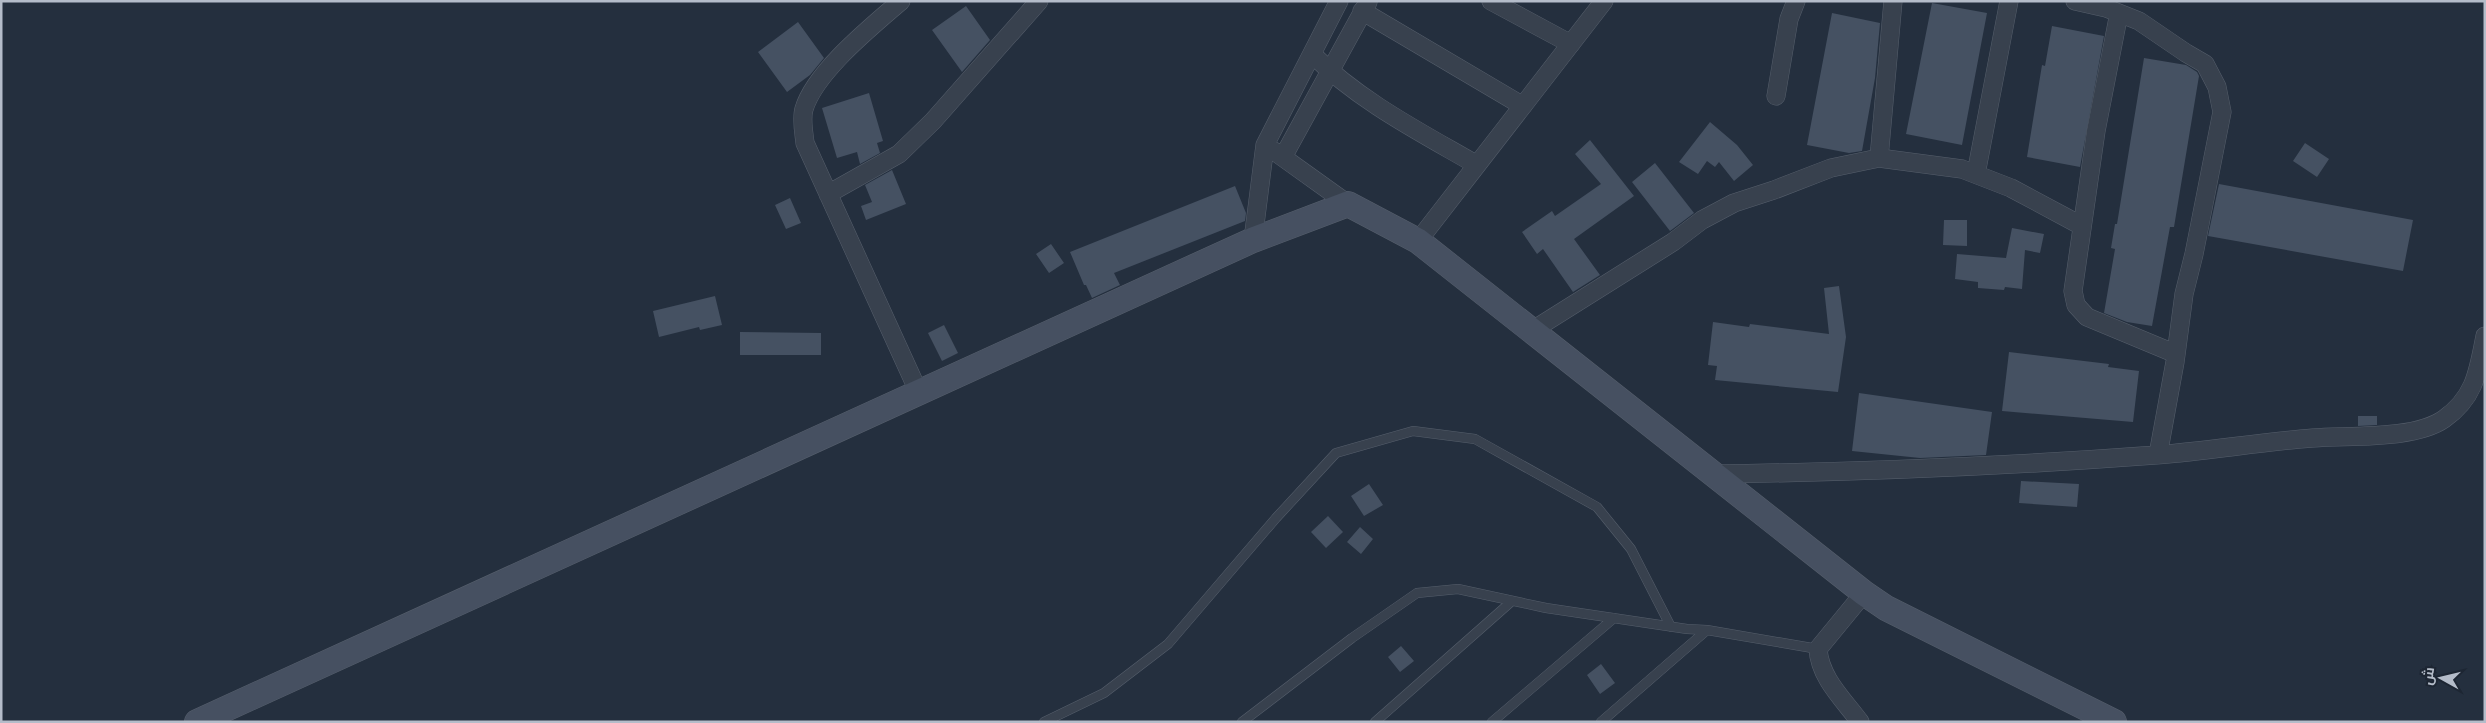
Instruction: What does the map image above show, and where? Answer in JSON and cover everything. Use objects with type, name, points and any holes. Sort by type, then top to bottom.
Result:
[{"type":"street","points":[[901,1],[864,34],[812,88],[803,111],[805,143],[919,393]]},
{"type":"street","points":[[828,194],[899,154],[933,121],[1039,1]]},
{"type":"street","points":[[1253,240],[1265,145],[1339,1]]},
{"type":"street","points":[[1491,1],[1571,44]]},
{"type":"street","points":[[1418,241],[1604,1]]},
{"type":"street","points":[[1776,96],[1790,19],[1796,1]]},
{"type":"street","points":[[1879,158],[1893,1]]},
{"type":"street","points":[[1976,174],[2009,1]]},
{"type":"street","points":[[2075,1],[2119,13],[2138,21],[2205,64],[2217,87],[2222,112],[2194,254],[2184,294],[2176,354],[2158,455]]},
{"type":"street","points":[[1282,157],[1365,6],[1523,106]]},
{"type":"street","points":[[2119,13],[2096,131],[2073,290],[2076,305],[2087,317],[2176,354]]},
{"type":"street","points":[[1312,54],[1329,71],[1384,111],[1477,165]]},
{"type":"street","points":[[1265,145],[1348,204],[1418,241],[1715,474],[1864,594],[1886,608],[2114,722]]},
{"type":"street","points":[[1533,330],[1673,242],[1702,220],[1734,203],[1831,168],[1879,158],[1962,169],[2011,188],[2082,226]]},
{"type":"street","points":[[197,722],[1253,240],[1348,204]]},
{"type":"street","points":[[1715,474],[1828,472],[2158,455],[2314,438],[2409,432],[2443,420],[2468,397],[2478,370],[2485,336]]},
{"type":"street","points":[[1860,722],[1825,675],[1819,664],[1818,649],[1864,594]]},
{"type":"lane","points":[[1044,722],[1104,692],[1168,644],[1276,518],[1336,453],[1413,431],[1475,439],[1597,507],[1631,549],[1671,627]]},
{"type":"lane","points":[[1242,722],[1352,638],[1417,593],[1458,589],[1512,601],[1614,618],[1671,627],[1707,630],[1818,649]]},
{"type":"lane","points":[[1375,722],[1512,601]]},
{"type":"lane","points":[[1492,722],[1614,618]]},
{"type":"lane","points":[[1601,722],[1707,630]]},
{"type":"building","points":[[1932,3],[1987,13],[1962,145],[1906,134]]},
{"type":"building","points":[[966,6],[990,40],[962,72],[932,30]]},
{"type":"building","points":[[1832,13],[1880,23],[1875,78],[1862,151],[1849,153],[1807,145]]},
{"type":"building","points":[[798,22],[824,58],[810,75],[787,92],[758,52]]},
{"type":"building","points":[[2052,26],[2104,36],[2080,167],[2027,157],[2042,65],[2045,66]]},
{"type":"building","points":[[2144,58],[2186,65],[2197,72],[2199,76],[2174,227],[2170,227],[2152,326],[2127,322],[2104,313],[2115,249],[2111,248],[2115,224],[2117,224]]},
{"type":"building","points":[[869,93],[883,141],[877,143],[880,153],[860,164],[857,152],[837,158],[822,108]]},
{"type":"building","points":[[1710,122],[1737,145],[1753,165],[1734,181],[1719,162],[1715,167],[1707,161],[1698,174],[1679,162]]},
{"type":"building","points":[[1590,140],[1634,196],[1574,239],[1600,275],[1573,292],[1543,249],[1537,254],[1522,232],[1552,211],[1555,216],[1601,184],[1575,154]]},
{"type":"building","points":[[2305,143],[2329,159],[2317,177],[2293,161]]},
{"type":"building","points":[[1655,163],[1694,213],[1670,231],[1632,182]]},
{"type":"building","points":[[892,170],[906,204],[866,220],[861,206],[872,202],[865,185]]},
{"type":"building","points":[[2219,184],[2413,220],[2403,271],[2208,236]]},
{"type":"building","points":[[1235,186],[1246,213],[1245,221],[1114,273],[1120,285],[1092,298],[1086,285],[1084,285],[1070,252]]},
{"type":"building","points":[[790,198],[801,223],[786,229],[775,205]]},
{"type":"building","points":[[1944,220],[1967,220],[1967,246],[1943,245]]},
{"type":"building","points":[[2012,228],[2044,234],[2040,253],[2025,250],[2022,289],[2005,287],[2004,290],[1978,288],[1978,282],[1955,279],[1957,254],[2006,258]]},
{"type":"building","points":[[1051,244],[1064,263],[1049,273],[1036,254]]},
{"type":"building","points":[[1839,286],[1846,337],[1838,392],[1715,380],[1717,366],[1708,365],[1713,322],[1749,327],[1750,324],[1829,334],[1824,288]]},
{"type":"building","points":[[715,296],[722,325],[700,330],[699,327],[659,337],[653,311]]},
{"type":"building","points":[[944,325],[958,353],[942,361],[928,333]]},
{"type":"building","points":[[740,332],[821,333],[821,355],[740,355]]},
{"type":"building","points":[[2009,352],[2109,364],[2108,367],[2139,371],[2133,422],[2002,411]]},
{"type":"building","points":[[1859,393],[1992,412],[1986,455],[1920,458],[1852,451]]},
{"type":"building","points":[[2358,416],[2377,416],[2377,425],[2358,426]]},
{"type":"building","points":[[2021,481],[2079,484],[2077,507],[2019,503]]},
{"type":"building","points":[[1369,484],[1383,505],[1364,516],[1351,496]]},
{"type":"building","points":[[1328,516],[1343,532],[1326,548],[1311,532]]},
{"type":"building","points":[[1360,527],[1373,539],[1361,554],[1347,542]]},
{"type":"building","points":[[1401,646],[1414,661],[1400,672],[1388,657]]},
{"type":"building","points":[[1601,664],[1615,683],[1600,694],[1587,675]]}]
